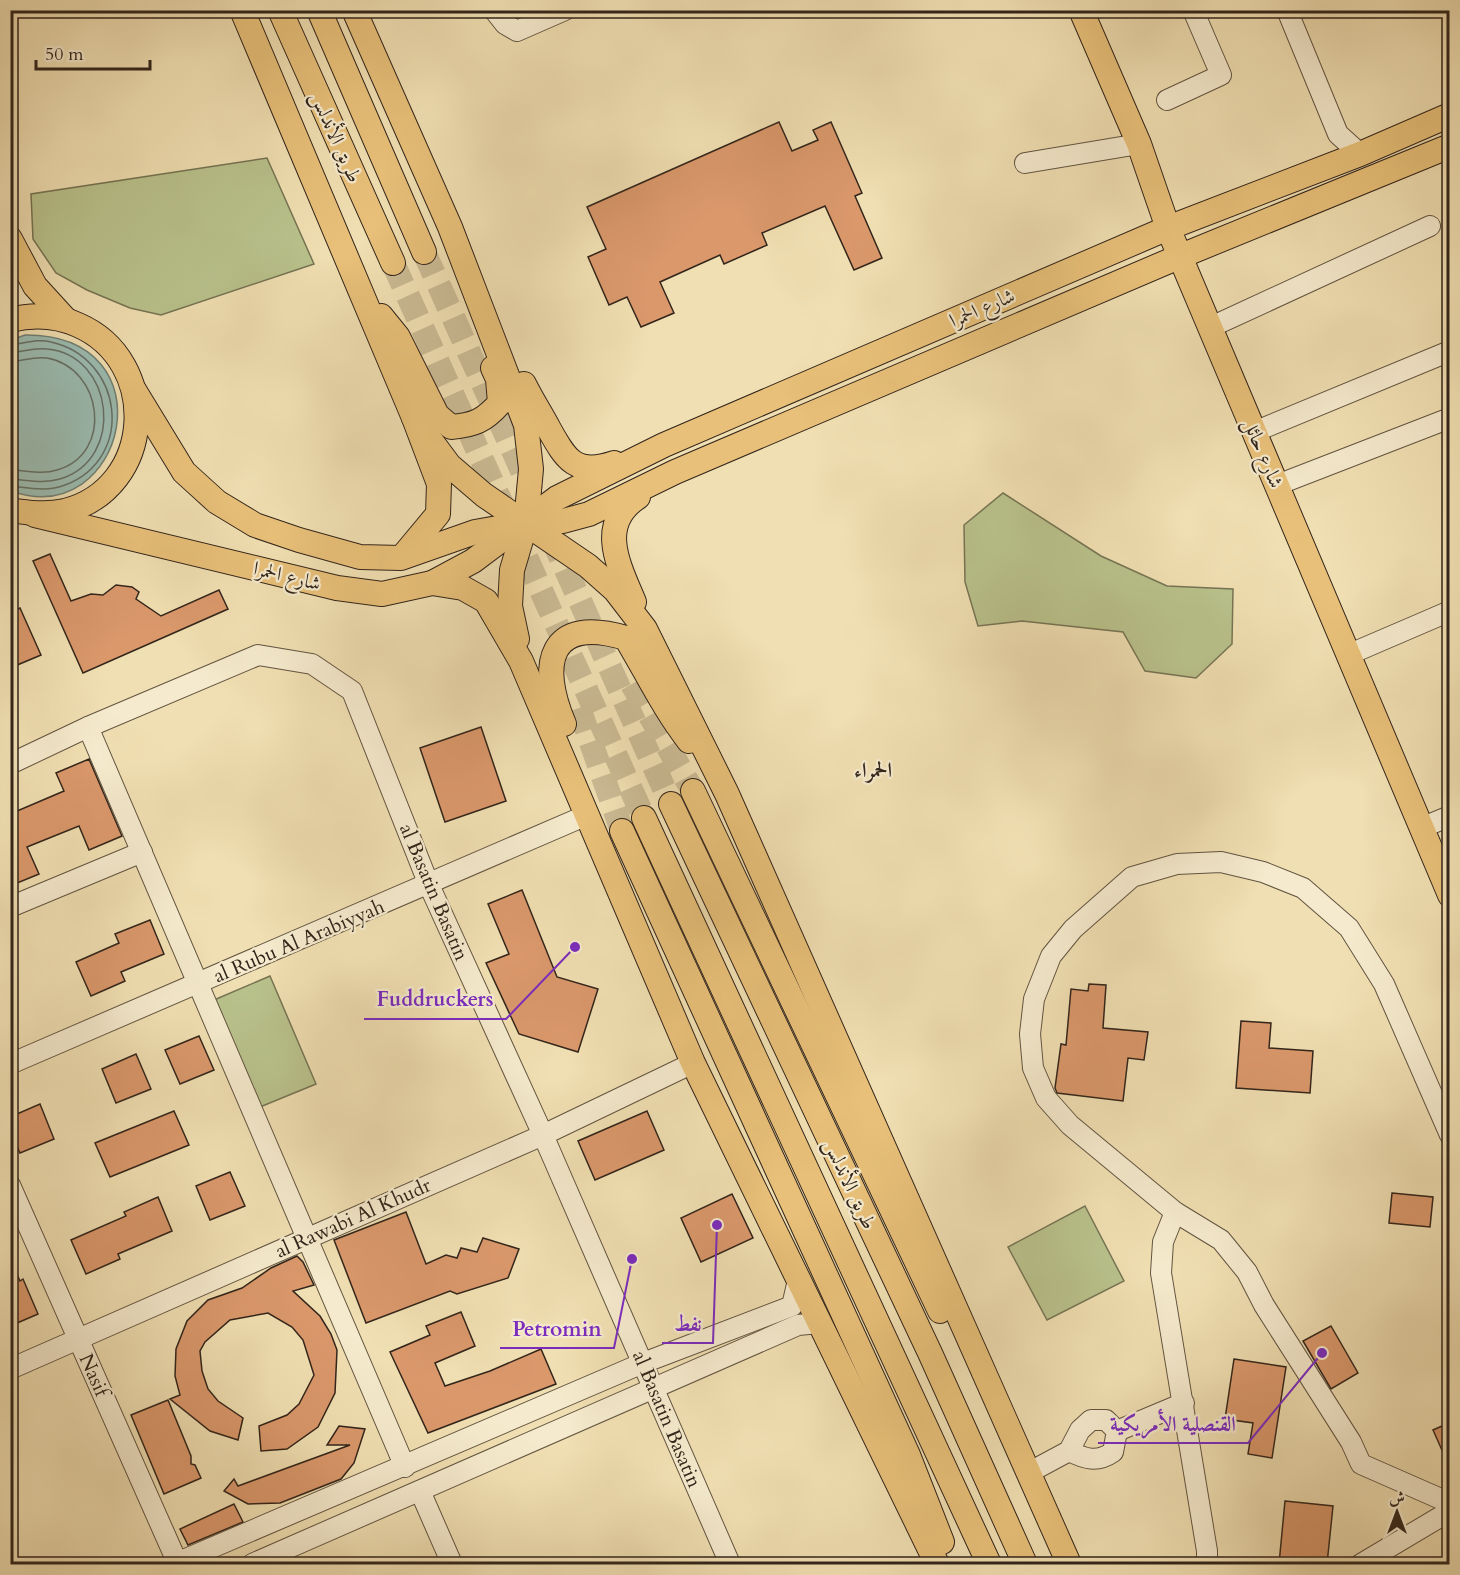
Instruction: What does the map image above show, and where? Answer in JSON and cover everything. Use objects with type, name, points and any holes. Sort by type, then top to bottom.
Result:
[{"type":"main road","points":[[242,10],[414,418],[439,484],[438,514],[401,558]]},
{"type":"main road","name":"طريق الأندلس","points":[[280,10],[393,263]]},
{"type":"main road","name":"طريق الأندلس","points":[[319,10],[424,252]]},
{"type":"main road","points":[[354,10],[450,227],[529,393],[565,458],[581,467],[598,468],[664,445]]},
{"type":"main road","name":"شارع حائل","points":[[1081,10],[1139,144],[1175,243],[1350,654],[1449,895]]},
{"type":"main road","name":"شارع الحمرا","points":[[134,390],[184,472],[217,502],[255,525],[299,540],[360,557],[401,558],[475,532],[563,521],[589,514],[675,472],[1175,243],[1359,153],[1449,115]]},
{"type":"main road","name":"شارع الحمرا","points":[[10,510],[337,588],[382,594],[432,583],[474,561],[526,524],[557,498],[664,445],[1175,243],[1449,146]]},
{"type":"main road","points":[[361,291],[398,337],[437,415],[451,427],[473,425],[487,418],[500,403],[498,379],[468,308],[450,227]]},
{"type":"main road","points":[[450,227],[526,425],[531,469],[526,524],[512,570],[510,606],[521,661]]},
{"type":"main road","points":[[10,239],[35,286],[66,320]]},
{"type":"main road","points":[[10,320],[45,316],[66,320],[90,330],[110,346],[125,366],[134,390],[138,420],[131,450],[116,477],[94,497],[66,511],[35,515]]},
{"type":"main road","points":[[414,418],[449,465],[484,495],[588,566],[615,590],[645,629]]},
{"type":"main road","points":[[675,472],[629,502],[617,518],[612,537],[616,558],[645,629],[727,794],[1069,1564]]},
{"type":"main road","points":[[432,583],[463,588],[486,601],[521,661],[693,1063],[937,1564]]},
{"type":"main road","points":[[587,815],[581,762],[557,707],[549,678],[552,654],[565,640],[578,633],[601,630],[626,638],[648,674],[665,710],[727,794]]},
{"type":"main road","points":[[693,791],[998,1432],[1030,1472]]},
{"type":"main road","name":"طريق الأندلس","points":[[671,804],[930,1353],[1025,1564]]},
{"type":"main road","name":"طريق الأندلس","points":[[644,818],[989,1564]]},
{"type":"main road","points":[[622,831],[908,1455],[951,1564]]},
{"type":"street","points":[[494,10],[505,24],[517,31],[565,10]]},
{"type":"street","points":[[1167,100],[1221,75],[1192,10]]},
{"type":"street","points":[[1287,10],[1338,134],[1359,153]]},
{"type":"street","points":[[1025,163],[1139,144]]},
{"type":"street","points":[[1211,327],[1430,226]]},
{"type":"street","points":[[1254,432],[1449,351]]},
{"type":"street","points":[[1277,485],[1449,418]]},
{"type":"street","points":[[1350,654],[1449,611]]},
{"type":"street","name":"al Basatin Basatin","points":[[10,764],[88,727],[258,655],[312,664],[352,691],[429,885],[543,1135],[730,1564]]},
{"type":"street","points":[[88,727],[405,1467]]},
{"type":"street","name":"al Rubu Al Arabiyyah","points":[[10,1064],[587,815]]},
{"type":"street","points":[[1421,828],[1449,816]]},
{"type":"street","points":[[10,907],[142,852]]},
{"type":"street","points":[[1449,1135],[1384,984],[1349,928],[1303,888],[1263,872],[1221,862],[1177,864],[1132,877],[1073,929],[1051,956],[1034,999],[1030,1034],[1033,1068],[1046,1098],[1070,1125],[1175,1212],[1221,1240],[1247,1272],[1264,1305],[1351,1442],[1361,1464],[1449,1503]]},
{"type":"street","name":"al Rawabi Al Khudr","points":[[10,1369],[543,1135],[693,1063]]},
{"type":"street","name":"Nasif","points":[[10,1185],[15,1206],[78,1339],[176,1564]]},
{"type":"street","points":[[1175,1212],[1163,1242],[1161,1273],[1184,1403],[1207,1551],[1207,1564]]},
{"type":"street","points":[[176,1564],[643,1363],[792,1305],[798,1280]]},
{"type":"street","points":[[252,1564],[798,1325],[819,1323]]},
{"type":"street","points":[[1117,1431],[1184,1403]]},
{"type":"street","points":[[1030,1472],[1069,1451],[1080,1430],[1091,1420],[1106,1420],[1117,1431]]},
{"type":"street","points":[[1069,1451],[1085,1460],[1104,1458],[1113,1452],[1117,1431]]},
{"type":"street","points":[[420,1491],[452,1564]]},
{"type":"street","points":[[1361,1564],[1449,1511]]},
{"type":"green space","points":[[267,158],[314,264],[161,315],[130,308],[87,290],[56,273],[33,239],[31,194]]},
{"type":"green space","points":[[1003,493],[1101,556],[1167,586],[1233,589],[1232,644],[1196,678],[1145,671],[1123,632],[1022,621],[978,626],[965,582],[964,525]]},
{"type":"green space","points":[[270,976],[316,1084],[260,1107],[214,1000]]},
{"type":"green space","points":[[1085,1206],[1124,1281],[1047,1320],[1008,1247]]},
{"type":"water","points":[[25,335],[72,343],[101,365],[116,395],[116,428],[105,459],[82,484],[50,496],[11,491],[11,340]]},
{"type":"building","points":[[779,122],[792,151],[818,140],[813,130],[831,122],[862,193],[855,196],[882,258],[854,270],[825,206],[762,233],[767,245],[724,264],[720,255],[660,282],[674,313],[641,327],[627,297],[609,305],[588,257],[606,249],[587,207]]},
{"type":"building","points":[[50,554],[71,601],[91,594],[103,595],[116,585],[132,587],[139,592],[136,599],[161,616],[219,590],[228,609],[83,673],[33,561]]},
{"type":"building","points":[[20,608],[41,655],[10,668],[10,612]]},
{"type":"building","points":[[481,727],[506,801],[445,822],[420,748]]},
{"type":"building","points":[[89,759],[122,836],[89,850],[79,826],[27,847],[39,874],[10,886],[10,814],[64,791],[56,773]]},
{"type":"building","points":[[522,890],[557,977],[598,989],[578,1052],[519,1034],[486,963],[509,954],[488,904]]},
{"type":"building","points":[[150,920],[164,954],[121,972],[125,981],[91,996],[76,962],[119,943],[115,934]]},
{"type":"building","points":[[1089,984],[1106,985],[1103,1028],[1148,1032],[1144,1060],[1128,1058],[1123,1101],[1057,1093],[1055,1088],[1061,1044],[1066,1045],[1071,989],[1088,991]]},
{"type":"building","points":[[1241,1021],[1271,1023],[1269,1048],[1313,1051],[1310,1093],[1236,1088]]},
{"type":"building","points":[[199,1036],[214,1070],[180,1084],[165,1050]]},
{"type":"building","points":[[136,1054],[151,1089],[116,1103],[102,1069]]},
{"type":"building","points":[[40,1104],[54,1139],[20,1153],[10,1131],[10,1117]]},
{"type":"building","points":[[174,1111],[189,1145],[110,1177],[95,1143]]},
{"type":"building","points":[[647,1111],[664,1150],[595,1180],[578,1141]]},
{"type":"building","points":[[230,1172],[245,1206],[210,1220],[196,1186]]},
{"type":"building","points":[[1392,1193],[1433,1197],[1430,1227],[1389,1223]]},
{"type":"building","points":[[732,1194],[753,1238],[701,1262],[681,1218]]},
{"type":"building","points":[[158,1197],[172,1231],[118,1254],[120,1259],[86,1274],[71,1240],[126,1216],[124,1212]]},
{"type":"building","points":[[406,1212],[426,1264],[446,1255],[457,1258],[461,1248],[477,1252],[483,1238],[519,1249],[508,1278],[457,1294],[450,1291],[366,1323],[334,1240]]},
{"type":"building","points":[[297,1256],[303,1262],[314,1285],[293,1291],[320,1316],[337,1350],[335,1393],[318,1427],[287,1449],[261,1451],[259,1426],[287,1415],[299,1404],[314,1375],[303,1340],[292,1327],[268,1313],[230,1320],[205,1342],[200,1351],[202,1371],[208,1389],[218,1401],[243,1418],[238,1440],[210,1431],[170,1399],[180,1395],[175,1376],[176,1349],[187,1321],[208,1300],[242,1288],[271,1268]]},
{"type":"building","points":[[10,1259],[20,1281],[23,1279],[38,1314],[10,1326]]},
{"type":"building","points":[[461,1312],[475,1346],[435,1363],[445,1386],[490,1371],[541,1349],[556,1384],[428,1433],[390,1352],[430,1335],[426,1326]]},
{"type":"building","points":[[1331,1326],[1358,1373],[1331,1389],[1303,1341]]},
{"type":"building","points":[[1234,1359],[1286,1367],[1272,1458],[1248,1454],[1253,1423],[1225,1419]]},
{"type":"building","points":[[168,1400],[191,1456],[191,1464],[195,1465],[201,1478],[164,1494],[131,1415]]},
{"type":"building","points":[[1449,1423],[1449,1466],[1433,1430]]},
{"type":"building","points":[[339,1426],[365,1429],[354,1463],[341,1479],[280,1503],[248,1504],[224,1491],[234,1479],[238,1486],[350,1445],[327,1445]]},
{"type":"building","points":[[1285,1501],[1333,1506],[1327,1564],[1279,1564]]},
{"type":"building","points":[[234,1504],[243,1522],[188,1545],[180,1529]]},
{"type":"tunnel","points":[[424,252],[532,493]]},
{"type":"tunnel","points":[[393,263],[644,818]]},
{"type":"tunnel","points":[[551,536],[671,804]]},
{"type":"tunnel","points":[[632,684],[693,791]]},
{"type":"tunnel","points":[[579,708],[622,831]]},
{"type":"place","name":"Fuddruckers","points":[[575,947]]},
{"type":"place","name":"نفط","points":[[717,1225]]},
{"type":"place","name":"Petromin","points":[[632,1259]]},
{"type":"place","name":"القنصلية الأمريكية","points":[[1322,1353]]},
{"type":"district","name":"الحمراء","points":[[873,770]]}]
